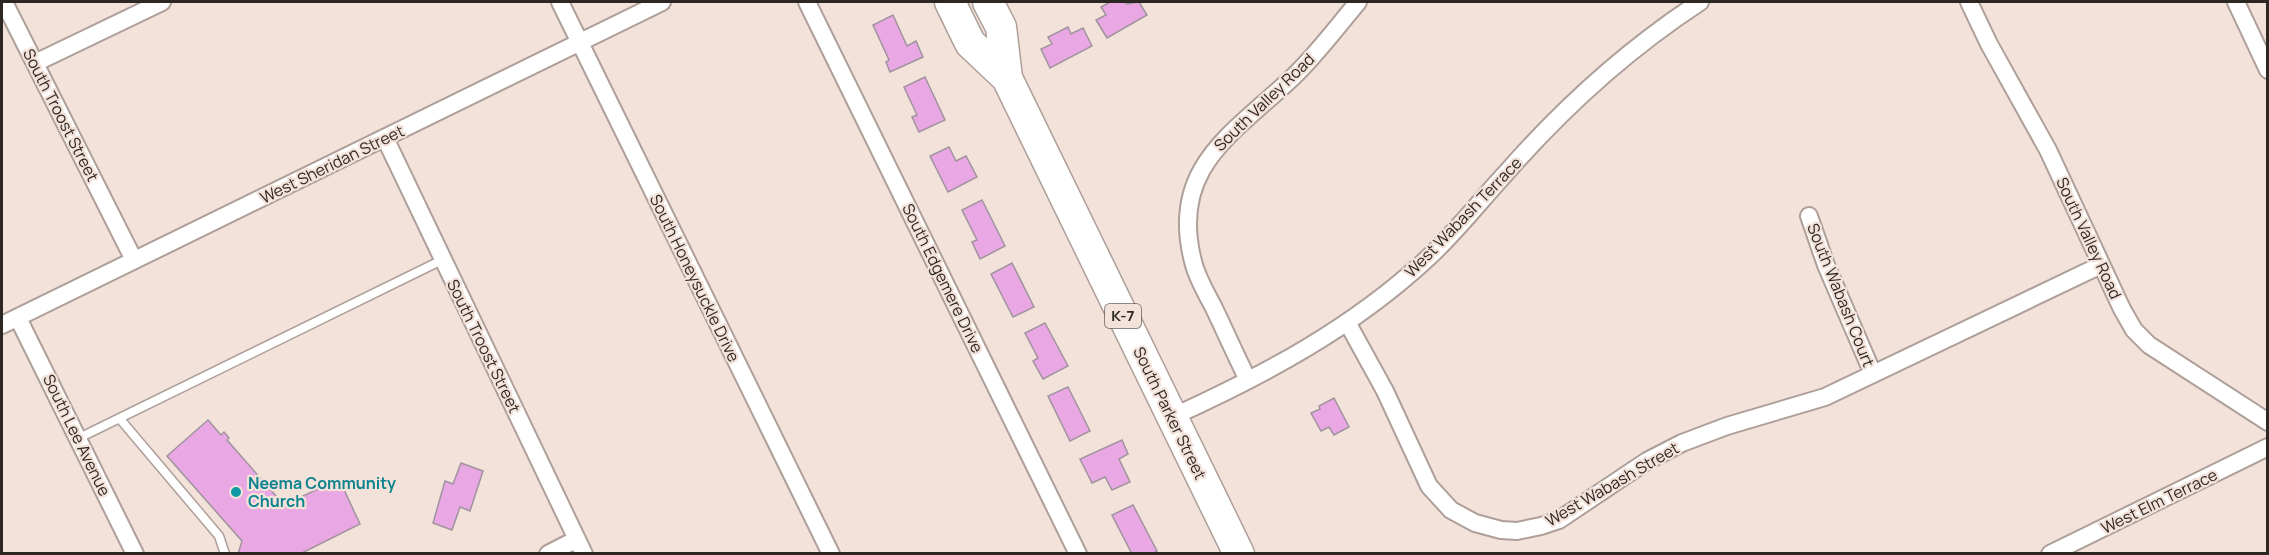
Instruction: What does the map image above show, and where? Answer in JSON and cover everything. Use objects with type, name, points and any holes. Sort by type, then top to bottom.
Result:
[{"type":"highway","name":"South Parker Street","points":[[950,2],[970,44],[1007,78]]},
{"type":"highway","name":"South Parker Street","points":[[996,4],[1007,78],[1239,554]]},
{"type":"street","name":"South Troost Street","points":[[4,2],[134,260]]},
{"type":"street","points":[[35,63],[162,2]]},
{"type":"street","name":"South Honeysuckle Drive","points":[[560,2],[831,554]]},
{"type":"street","name":"West Sheridan Street","points":[[2,326],[662,2]]},
{"type":"street","name":"South Edgemere Drive","points":[[807,2],[1078,554]]},
{"type":"street","name":"South Valley Road","points":[[1248,380],[1194,266],[1189,239],[1189,211],[1194,190],[1201,171],[1217,145],[1300,70],[1358,2]]},
{"type":"street","name":"West Wabash Terrace","points":[[1172,417],[1293,358],[1392,290],[1431,255],[1513,164],[1590,87],[1638,47],[1700,2]]},
{"type":"street","name":"South Valley Road","points":[[1969,2],[1989,44],[2048,150],[2134,330],[2149,345],[2268,422]]},
{"type":"street","points":[[2236,2],[2268,70]]},
{"type":"street","name":"South Troost Street","points":[[385,138],[581,546]]},
{"type":"street","name":"South Wabash Court","points":[[1809,216],[1826,265],[1873,374]]},
{"type":"street","name":"West Wabash Street","points":[[1347,322],[1385,391],[1429,486],[1451,510],[1475,523],[1501,530],[1517,531],[1559,520],[1647,461],[1682,443],[1727,426],[1825,397],[2101,265]]},
{"type":"street","name":"South Lee Avenue","points":[[18,318],[135,554]]},
{"type":"street","name":"West Elm Terrace","points":[[2050,554],[2268,447]]},
{"type":"street","points":[[548,554],[581,546]]},
{"type":"lane","points":[[79,438],[442,260]]},
{"type":"lane","points":[[120,419],[219,536],[225,554]]},
{"type":"building","points":[[1110,2],[1127,4],[1139,2],[1147,15],[1107,38],[1096,20],[1106,15],[1101,7]]},
{"type":"building","points":[[893,15],[907,46],[916,41],[923,57],[890,72],[886,62],[889,60],[873,25]]},
{"type":"building","points":[[1068,27],[1071,34],[1083,28],[1092,46],[1050,68],[1041,49],[1052,44],[1048,37]]},
{"type":"building","points":[[925,77],[945,120],[919,132],[912,117],[917,115],[904,87]]},
{"type":"building","points":[[949,147],[956,161],[966,156],[977,177],[948,192],[930,156]]},
{"type":"building","points":[[982,200],[1005,246],[980,259],[972,242],[977,240],[962,210]]},
{"type":"building","points":[[1012,263],[1034,307],[1013,317],[991,274]]},
{"type":"building","points":[[1045,323],[1068,366],[1043,379],[1033,361],[1038,358],[1025,333]]},
{"type":"building","points":[[1068,387],[1090,431],[1070,441],[1048,396]]},
{"type":"building","points":[[1334,398],[1349,427],[1334,435],[1329,427],[1321,431],[1311,413]]},
{"type":"building","name":"Neema Community Church","points":[[208,420],[221,435],[224,432],[229,438],[227,440],[284,505],[339,479],[360,524],[300,554],[238,554],[242,541],[167,456]]},
{"type":"building","points":[[1122,440],[1128,454],[1119,459],[1130,482],[1112,490],[1105,477],[1092,483],[1080,459]]},
{"type":"building","points":[[461,463],[483,471],[470,511],[460,507],[452,530],[433,523],[445,481],[453,484]]},
{"type":"building","points":[[1133,505],[1157,551],[1152,554],[1132,554],[1112,515]]},
{"type":"place","name":"Neema Community Church","points":[[236,492]]}]
